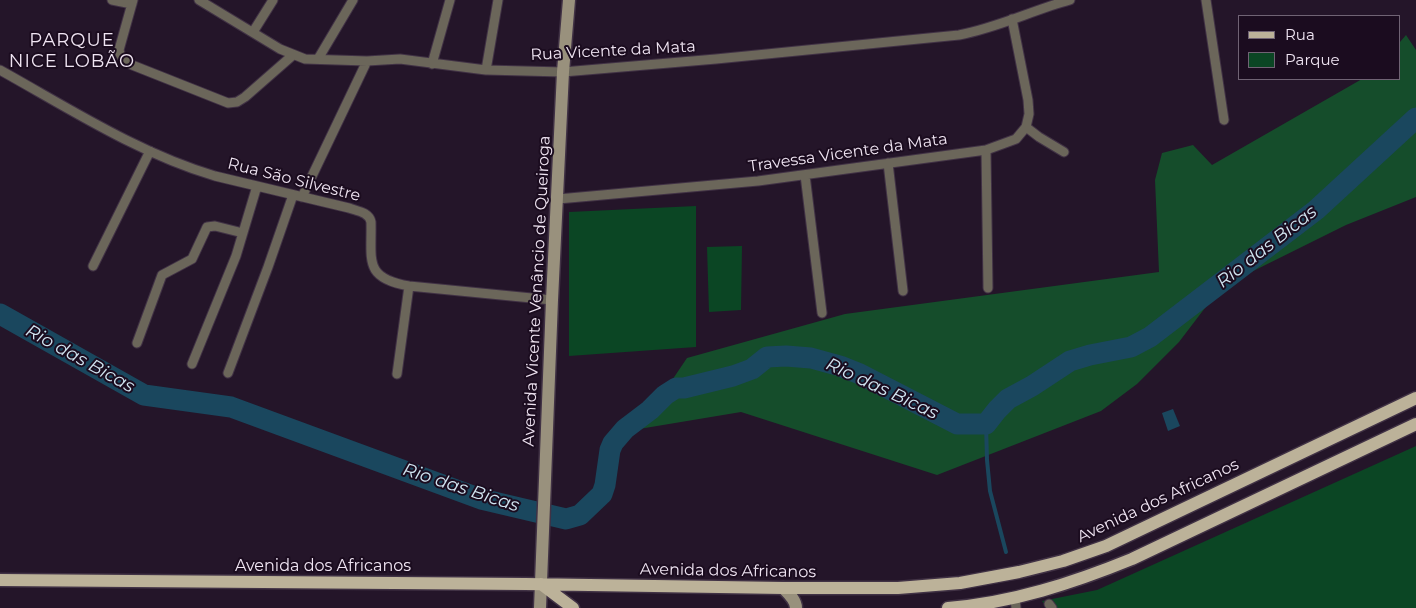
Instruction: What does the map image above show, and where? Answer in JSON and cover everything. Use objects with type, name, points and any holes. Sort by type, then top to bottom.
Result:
[{"type":"main road","name":"Avenida dos Africanos","points":[[0,580],[541,584],[783,588],[898,588],[960,583],[1019,572],[1063,561],[1106,546],[1416,398]]},
{"type":"main road","points":[[948,608],[1016,602],[1035,593],[1090,576],[1132,559],[1416,424]]},
{"type":"main road","points":[[541,584],[573,608]]},
{"type":"street","points":[[112,0],[133,2],[119,50],[120,55],[127,63],[228,103],[237,102],[246,97],[293,55]]},
{"type":"street","name":"Rua Vicente da Mata","points":[[199,0],[280,49],[305,59],[367,61],[400,59],[486,70],[563,72],[959,35],[978,31],[1070,0]]},
{"type":"street","points":[[253,32],[273,0]]},
{"type":"street","points":[[318,60],[353,0]]},
{"type":"street","points":[[432,64],[450,0]]},
{"type":"street","points":[[486,70],[498,0]]},
{"type":"street","name":"Avenida Vicente Venâncio de Queiroga","points":[[540,608],[552,300],[563,72],[569,0]]},
{"type":"street","points":[[1206,0],[1224,120]]},
{"type":"street","points":[[1012,19],[1028,100],[1029,114],[1026,127],[1064,152]]},
{"type":"street","points":[[228,373],[297,196],[367,61]]},
{"type":"street","name":"Rua São Silvestre","points":[[0,70],[129,142],[194,170],[367,214],[371,222],[372,259],[375,271],[390,281],[409,286],[552,300]]},
{"type":"street","name":"Travessa Vicente da Mata","points":[[558,199],[758,181],[986,150],[1016,139],[1026,127]]},
{"type":"street","points":[[986,150],[988,288]]},
{"type":"street","points":[[93,266],[150,152]]},
{"type":"street","points":[[888,163],[903,291]]},
{"type":"street","points":[[805,174],[822,313]]},
{"type":"street","points":[[192,364],[236,256],[257,186]]},
{"type":"street","points":[[137,343],[162,275],[192,259],[207,227],[215,226],[243,233]]},
{"type":"street","points":[[397,374],[409,286]]},
{"type":"street","points":[[783,588],[791,596],[796,604],[796,608]]},
{"type":"green space","points":[[1406,35],[1416,50],[1416,197],[1346,225],[1221,287],[1179,342],[1137,384],[1101,411],[937,475],[741,412],[639,429],[687,358],[845,314],[1159,272],[1155,180],[1162,153],[1193,145],[1212,165],[1360,80],[1401,80],[1401,41]]},
{"type":"green space","points":[[696,206],[696,347],[569,356],[569,212]]},
{"type":"green space","points":[[742,246],[741,310],[709,312],[707,247]]},
{"type":"green space","points":[[1416,446],[1416,608],[1047,608],[1042,601],[1097,590]]},
{"type":"water","points":[[1173,409],[1180,426],[1168,431],[1162,413]]},
{"type":"waterway","name":"Rio das Bicas","points":[[0,314],[144,395],[231,407],[481,499],[566,519],[580,515],[602,494],[613,443],[625,429],[650,410],[665,395],[676,388],[684,388],[733,376],[752,369],[767,357],[811,358],[840,366],[860,374],[957,424],[986,424],[1008,399],[1070,361],[1131,347],[1150,337],[1316,210],[1416,118]]},
{"type":"waterway","points":[[986,424],[990,491],[1006,552]]},
{"type":"district","name":"PARQUE NICE LOBÃO","points":[[72,51]]}]
